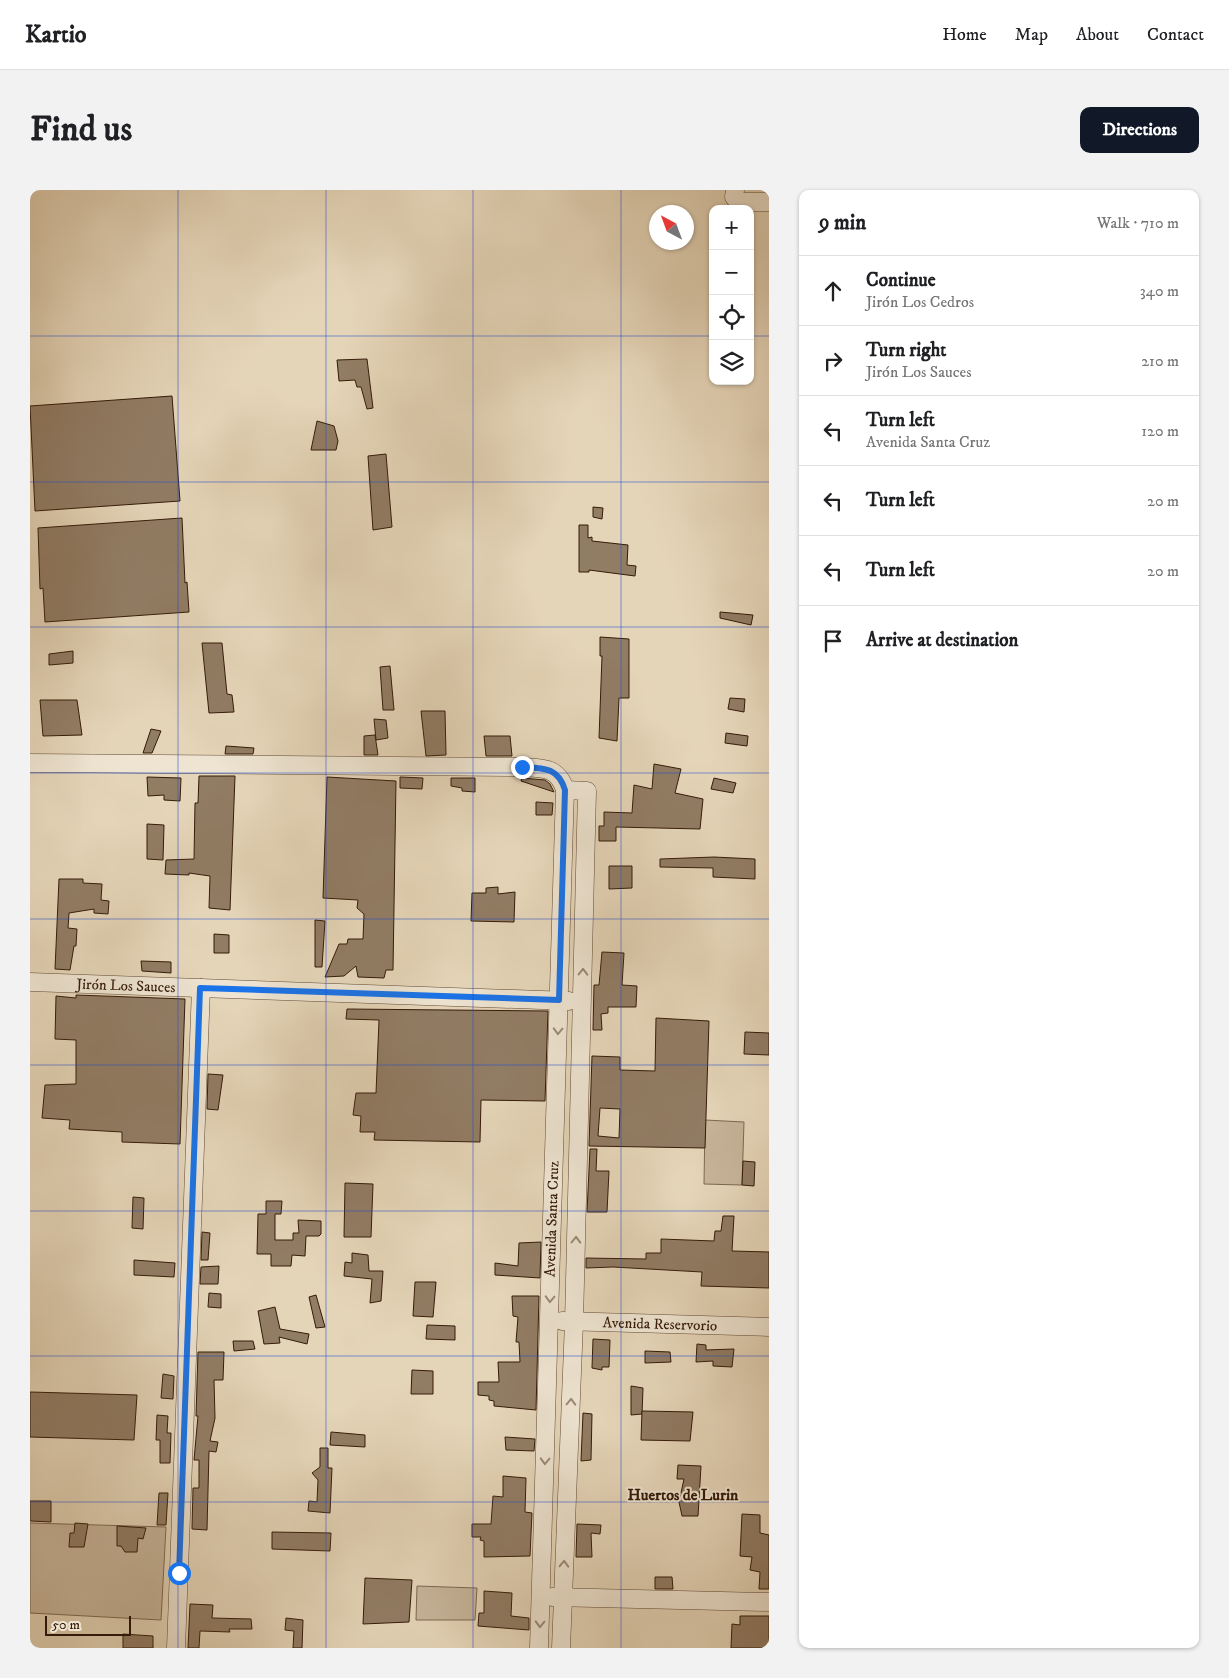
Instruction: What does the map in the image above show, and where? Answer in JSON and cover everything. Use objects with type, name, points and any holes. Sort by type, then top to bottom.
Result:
[{"type":"street","points":[[734,190],[734,197],[738,202],[769,202]]},
{"type":"street","points":[[30,763],[522,767],[550,769],[557,774],[565,790]]},
{"type":"street","name":"Avenida Santa Cruz","points":[[539,1648],[565,790],[587,791],[574,1322],[560,1648]]},
{"type":"street","name":"Jirón Los Sauces","points":[[30,982],[582,1001]]},
{"type":"street","points":[[176,1648],[200,988]]},
{"type":"street","name":"Avenida Reservorio","points":[[549,1321],[769,1327]]},
{"type":"street","points":[[541,1596],[769,1602]]},
{"type":"shaded area","points":[[705,1120],[744,1122],[742,1185],[704,1184]]},
{"type":"shaded area","points":[[30,1523],[166,1527],[161,1620],[30,1613]]},
{"type":"shaded area","points":[[417,1586],[477,1588],[475,1620],[416,1620]]},
{"type":"building","points":[[367,359],[373,408],[367,409],[361,387],[357,387],[355,380],[339,381],[337,360]]},
{"type":"building","points":[[172,396],[180,501],[35,511],[30,406]]},
{"type":"building","points":[[317,421],[334,426],[338,441],[336,450],[311,450]]},
{"type":"building","points":[[386,454],[392,527],[373,530],[368,456]]},
{"type":"building","points":[[593,507],[603,508],[602,519],[593,517]]},
{"type":"building","points":[[182,518],[185,583],[187,582],[189,612],[45,622],[43,588],[40,589],[38,528]]},
{"type":"building","points":[[579,525],[588,525],[588,538],[592,537],[592,541],[628,545],[627,565],[636,566],[635,576],[589,570],[589,572],[579,572]]},
{"type":"building","points":[[720,612],[753,615],[751,625],[720,618]]},
{"type":"building","points":[[600,637],[629,639],[629,698],[619,698],[617,741],[599,738],[602,656],[600,656]]},
{"type":"building","points":[[202,643],[222,643],[227,694],[232,695],[234,712],[209,713]]},
{"type":"building","points":[[73,651],[73,663],[49,665],[49,654]]},
{"type":"building","points":[[390,666],[394,710],[383,710],[380,667]]},
{"type":"building","points":[[730,698],[745,699],[744,712],[728,709]]},
{"type":"building","points":[[40,700],[77,700],[82,735],[43,736]]},
{"type":"building","points":[[421,711],[445,711],[446,755],[426,756]]},
{"type":"building","points":[[374,719],[386,720],[388,738],[376,740]]},
{"type":"building","points":[[151,729],[161,731],[152,753],[143,753]]},
{"type":"building","points":[[726,733],[748,736],[747,746],[725,743]]},
{"type":"building","points":[[375,735],[378,755],[364,755],[364,736]]},
{"type":"building","points":[[484,736],[510,736],[512,756],[486,756]]},
{"type":"building","points":[[226,746],[254,748],[253,754],[225,754]]},
{"type":"building","points":[[654,764],[681,769],[675,793],[703,799],[700,829],[616,827],[616,841],[599,841],[599,826],[604,826],[604,812],[632,813],[634,785],[652,789]]},
{"type":"building","points":[[199,776],[235,776],[230,910],[209,908],[210,876],[189,873],[189,875],[165,874],[166,860],[194,859],[195,803],[198,803]]},
{"type":"building","points":[[147,777],[181,778],[180,801],[164,800],[164,795],[148,796]]},
{"type":"building","points":[[327,777],[396,781],[393,970],[386,970],[384,978],[358,977],[356,966],[344,976],[325,977],[339,944],[347,944],[348,939],[363,939],[364,914],[357,908],[358,900],[323,898]]},
{"type":"building","points":[[400,777],[423,778],[422,789],[400,788]]},
{"type":"building","points":[[451,778],[475,778],[475,792],[462,791],[462,788],[451,786]]},
{"type":"building","points":[[522,778],[545,780],[550,784],[554,792],[521,781]]},
{"type":"building","points":[[714,778],[736,783],[733,793],[711,789]]},
{"type":"building","points":[[536,802],[553,803],[552,815],[536,815]]},
{"type":"building","points":[[147,824],[164,825],[163,860],[147,859]]},
{"type":"building","points":[[714,857],[755,859],[755,879],[713,877],[713,868],[660,867],[660,859]]},
{"type":"building","points":[[609,866],[632,866],[632,888],[609,889]]},
{"type":"building","points":[[59,879],[83,879],[83,883],[102,884],[101,900],[109,901],[108,914],[94,913],[94,909],[69,913],[68,928],[77,929],[76,946],[74,946],[70,970],[55,969]]},
{"type":"building","points":[[498,887],[498,894],[515,892],[514,922],[471,921],[472,893],[486,893],[486,888]]},
{"type":"building","points":[[315,920],[325,921],[322,967],[315,967]]},
{"type":"building","points":[[214,934],[229,935],[229,953],[214,953]]},
{"type":"building","points":[[602,952],[624,953],[622,985],[637,986],[636,1007],[608,1007],[608,1013],[601,1014],[602,1030],[593,1030],[594,985],[599,985]]},
{"type":"building","points":[[141,961],[171,962],[171,973],[142,971]]},
{"type":"building","points":[[76,995],[185,999],[180,1144],[122,1142],[122,1132],[69,1129],[70,1120],[42,1118],[45,1085],[76,1084],[76,1040],[55,1039],[56,996],[76,998]]},
{"type":"building","points":[[347,1009],[548,1011],[545,1101],[481,1100],[480,1142],[374,1140],[375,1132],[360,1132],[361,1116],[353,1115],[356,1093],[376,1093],[379,1020],[346,1019]]},
{"type":"building","points":[[656,1018],[709,1021],[705,1148],[589,1146],[592,1056],[620,1057],[620,1070],[655,1071]],"holes":[[[600,1108],[620,1109],[619,1138],[598,1136]]]},
{"type":"building","points":[[745,1032],[769,1033],[769,1055],[744,1054]]},
{"type":"building","points":[[208,1074],[223,1075],[218,1110],[207,1109]]},
{"type":"building","points":[[590,1149],[597,1149],[596,1171],[609,1171],[607,1212],[587,1212]]},
{"type":"building","points":[[743,1161],[755,1162],[754,1186],[742,1185]]},
{"type":"building","points":[[345,1183],[373,1184],[371,1237],[344,1237]]},
{"type":"building","points":[[133,1197],[144,1198],[143,1229],[132,1228]]},
{"type":"building","points":[[266,1201],[282,1201],[281,1214],[275,1214],[275,1240],[293,1240],[293,1233],[299,1233],[298,1220],[321,1221],[321,1234],[319,1236],[306,1236],[305,1256],[292,1255],[291,1266],[271,1266],[271,1254],[257,1254],[258,1214],[266,1214]]},
{"type":"building","points":[[723,1216],[734,1216],[732,1251],[769,1252],[769,1288],[701,1286],[702,1272],[613,1267],[586,1268],[586,1258],[646,1259],[646,1253],[661,1253],[661,1239],[714,1241],[715,1231],[721,1231]]},
{"type":"building","points":[[202,1232],[210,1233],[208,1260],[201,1260]]},
{"type":"building","points":[[541,1242],[540,1278],[495,1275],[495,1263],[518,1266],[519,1243]]},
{"type":"building","points":[[352,1253],[368,1255],[369,1271],[383,1271],[381,1301],[370,1303],[372,1279],[344,1276],[345,1262],[352,1263]]},
{"type":"building","points":[[134,1260],[175,1263],[174,1277],[134,1275]]},
{"type":"building","points":[[219,1266],[218,1284],[200,1284],[201,1267]]},
{"type":"building","points":[[415,1282],[436,1282],[433,1317],[413,1316]]},
{"type":"building","points":[[209,1293],[221,1294],[221,1308],[208,1307]]},
{"type":"building","points":[[316,1295],[325,1327],[316,1328],[309,1297]]},
{"type":"building","points":[[512,1296],[539,1296],[536,1410],[494,1406],[494,1401],[489,1400],[489,1396],[478,1395],[478,1382],[499,1382],[498,1362],[520,1362],[519,1342],[516,1342],[518,1317],[513,1316]]},
{"type":"building","points":[[275,1307],[280,1329],[309,1334],[307,1344],[279,1337],[280,1343],[264,1344],[258,1311]]},
{"type":"building","points":[[427,1325],[455,1326],[455,1340],[426,1339]]},
{"type":"building","points":[[593,1339],[610,1340],[609,1367],[602,1367],[602,1370],[592,1368]]},
{"type":"building","points":[[233,1341],[253,1341],[255,1349],[234,1351]]},
{"type":"building","points":[[697,1344],[706,1345],[706,1350],[734,1349],[732,1367],[713,1366],[713,1361],[696,1362]]},
{"type":"building","points":[[645,1351],[670,1352],[671,1362],[645,1363]]},
{"type":"building","points":[[198,1352],[224,1352],[223,1380],[214,1380],[215,1418],[210,1441],[218,1442],[216,1452],[209,1451],[207,1530],[192,1529],[193,1488],[199,1488],[199,1460],[194,1460],[198,1416],[196,1416]]},
{"type":"building","points":[[412,1370],[433,1371],[433,1394],[411,1394]]},
{"type":"building","points":[[163,1374],[174,1376],[173,1399],[161,1398]]},
{"type":"building","points":[[631,1386],[643,1388],[642,1414],[631,1415]]},
{"type":"building","points":[[30,1392],[137,1395],[134,1440],[30,1437]]},
{"type":"building","points":[[642,1411],[693,1412],[690,1441],[641,1440]]},
{"type":"building","points":[[583,1413],[592,1414],[591,1460],[581,1461]]},
{"type":"building","points":[[157,1415],[168,1416],[167,1433],[171,1433],[170,1463],[160,1463],[160,1440],[156,1440]]},
{"type":"building","points":[[331,1432],[365,1435],[365,1447],[330,1445]]},
{"type":"building","points":[[505,1437],[535,1439],[534,1451],[506,1450]]},
{"type":"building","points":[[320,1448],[328,1448],[328,1468],[332,1468],[330,1513],[308,1511],[309,1501],[317,1502],[318,1480],[312,1473],[320,1467]]},
{"type":"building","points":[[678,1465],[701,1466],[698,1516],[682,1516],[679,1502],[684,1479],[677,1479]]},
{"type":"building","points":[[503,1476],[526,1478],[525,1512],[532,1513],[530,1556],[484,1557],[484,1541],[480,1540],[481,1537],[472,1537],[472,1524],[491,1524],[493,1496],[503,1497]]},
{"type":"building","points":[[159,1493],[168,1493],[166,1525],[157,1525]]},
{"type":"building","points":[[30,1501],[51,1501],[51,1522],[30,1521]]},
{"type":"building","points":[[742,1514],[760,1515],[760,1533],[769,1535],[769,1589],[759,1589],[760,1572],[750,1570],[752,1557],[740,1556]]},
{"type":"building","points":[[75,1523],[88,1524],[84,1547],[69,1547],[70,1533],[74,1533]]},
{"type":"building","points":[[577,1524],[601,1525],[600,1534],[591,1533],[592,1557],[576,1557]]},
{"type":"building","points":[[117,1526],[146,1528],[143,1539],[138,1538],[137,1552],[125,1552],[121,1546],[117,1546]]},
{"type":"building","points":[[272,1532],[331,1533],[330,1551],[272,1549]]},
{"type":"building","points":[[655,1577],[672,1577],[673,1589],[655,1589]]},
{"type":"building","points":[[365,1578],[412,1580],[409,1622],[363,1624]]},
{"type":"building","points":[[484,1591],[512,1593],[511,1616],[529,1618],[529,1630],[478,1626],[479,1613],[484,1613]]},
{"type":"building","points":[[190,1604],[213,1605],[212,1618],[251,1619],[252,1629],[229,1629],[230,1632],[200,1631],[199,1648],[188,1648]]},
{"type":"building","points":[[740,1616],[769,1616],[769,1648],[731,1648],[732,1624],[740,1625]]},
{"type":"building","points":[[286,1618],[303,1620],[302,1648],[293,1648],[294,1631],[285,1630]]},
{"type":"building","points":[[123,1634],[153,1636],[153,1648],[123,1648]]},
{"type":"district","name":"Huertos de Lurin","points":[[683,1495]]},
{"type":"route","points":[[179,1573],[200,988],[559,1000],[565,790],[562,781],[550,769],[522,767]]}]
